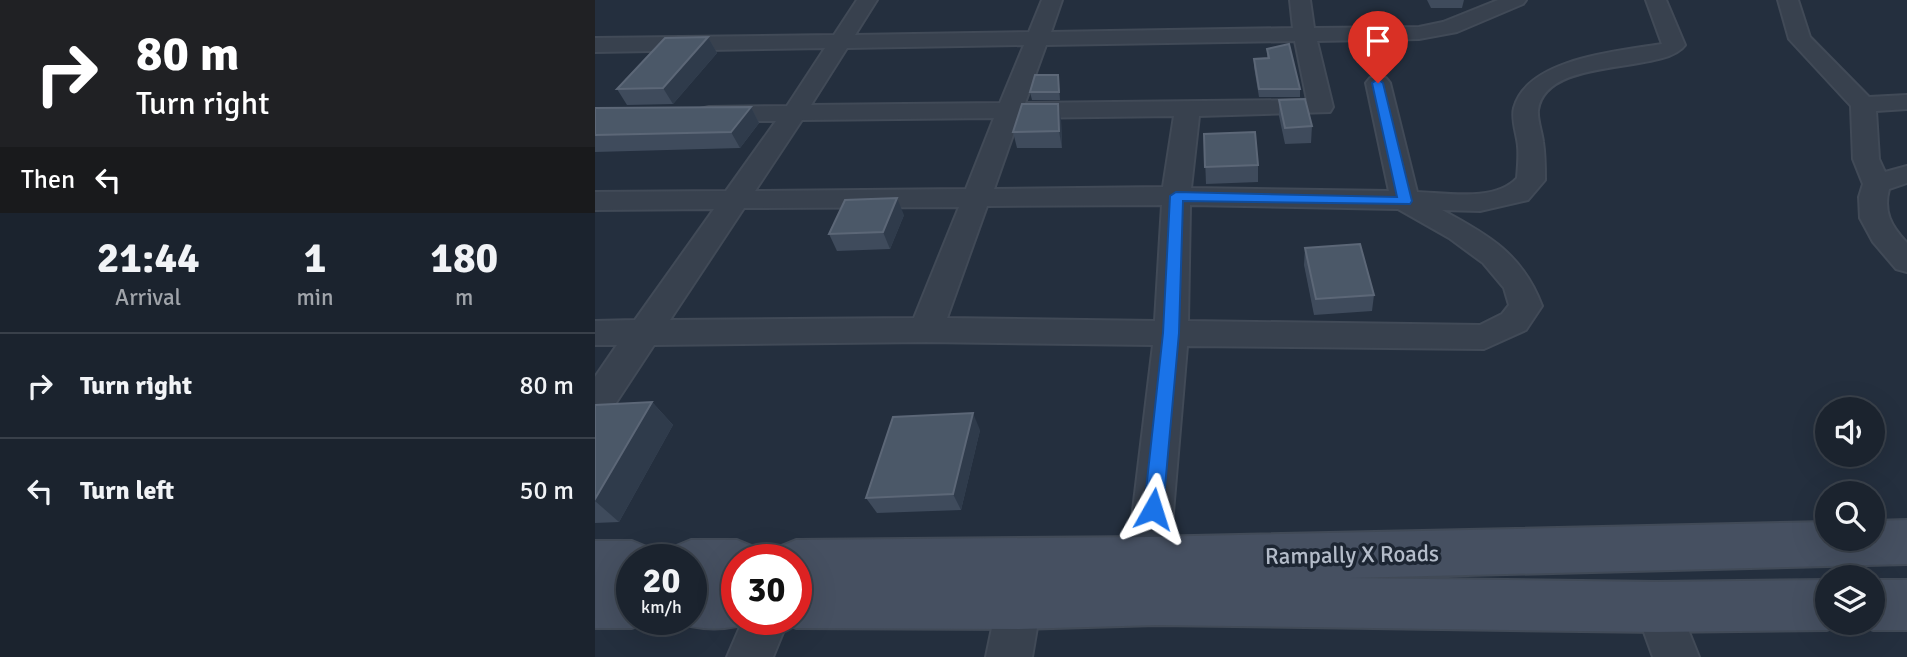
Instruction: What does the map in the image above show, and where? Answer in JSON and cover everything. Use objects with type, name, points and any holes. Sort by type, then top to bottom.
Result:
[{"type":"main road","name":"Rampally X Roads","points":[[812,563],[1148,560],[1907,542]]},
{"type":"main road","points":[[595,564],[616,564]]},
{"type":"main road","points":[[812,603],[1019,604],[1157,600],[1657,607],[1815,605]]},
{"type":"main road","points":[[595,603],[616,603]]},
{"type":"main road","points":[[1885,605],[1907,605]]},
{"type":"street","points":[[595,405],[795,113],[867,0]]},
{"type":"street","points":[[926,330],[1052,0]]},
{"type":"street","points":[[688,114],[1321,107],[1304,34],[1300,0]]},
{"type":"street","points":[[595,45],[1419,33],[1449,27],[1516,0]]},
{"type":"street","points":[[595,201],[1176,196],[1480,202],[1518,194],[1531,180],[1531,149],[1526,108],[1532,92],[1558,75],[1605,61],[1669,50],[1674,41],[1656,0],[1642,0]]},
{"type":"street","points":[[1788,0],[1800,39],[1863,105],[1866,159],[1877,184],[1870,202],[1873,222],[1907,262]]},
{"type":"street","points":[[595,333],[926,330],[1484,337],[1514,322],[1526,306],[1522,287],[1496,257],[1405,201],[1378,83]]},
{"type":"street","points":[[1863,105],[1907,102]]},
{"type":"street","points":[[1148,560],[1171,333],[1176,196],[1188,108]]},
{"type":"street","points":[[1877,184],[1907,174]]},
{"type":"street","points":[[1009,657],[1019,604]]},
{"type":"street","points":[[1657,607],[1676,657]]},
{"type":"street","points":[[750,657],[760,635]]},
{"type":"building","points":[[708,37],[663,88],[617,89],[665,38]]},
{"type":"building","points":[[1289,44],[1300,89],[1259,89],[1254,59],[1269,58],[1267,49]]},
{"type":"building","points":[[1035,75],[1058,75],[1059,92],[1030,92]]},
{"type":"building","points":[[1305,99],[1312,126],[1285,128],[1279,100]]},
{"type":"building","points":[[1022,104],[1058,104],[1059,131],[1013,132]]},
{"type":"building","points":[[751,107],[731,132],[595,135],[595,108]]},
{"type":"building","points":[[1255,132],[1258,165],[1205,167],[1204,134]]},
{"type":"building","points":[[897,198],[883,232],[829,234],[845,200]]},
{"type":"building","points":[[1360,244],[1374,295],[1316,299],[1305,248]]},
{"type":"building","points":[[652,402],[595,499],[595,405]]},
{"type":"building","points":[[973,413],[953,494],[866,498],[893,417]]},
{"type":"route","points":[[1153,509],[1171,333],[1176,196],[1405,201],[1378,83]]}]
